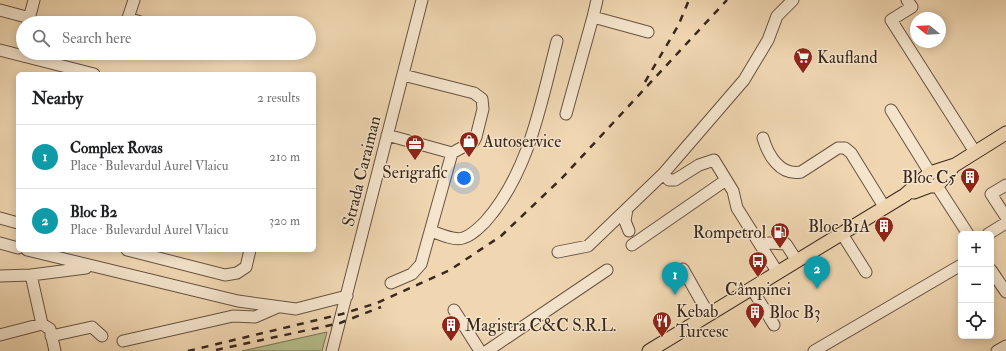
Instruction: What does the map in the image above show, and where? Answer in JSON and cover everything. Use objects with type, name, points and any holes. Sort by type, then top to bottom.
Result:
[{"type":"main road","points":[[649,351],[933,179],[1006,133]]},
{"type":"street","points":[[30,16],[34,0]]},
{"type":"street","points":[[129,16],[134,0]]},
{"type":"street","name":"Strada Caraiman","points":[[332,351],[422,0]]},
{"type":"street","points":[[566,114],[597,0]]},
{"type":"street","points":[[558,252],[588,246],[663,174],[744,80],[768,40],[777,16],[793,0]]},
{"type":"street","points":[[908,0],[912,7],[891,20],[975,152]]},
{"type":"street","points":[[0,10],[17,16]]},
{"type":"street","points":[[593,17],[648,32]]},
{"type":"street","points":[[431,231],[458,239],[463,238],[481,226],[492,214],[514,179],[522,161],[537,117],[557,42]]},
{"type":"street","points":[[0,50],[16,50]]},
{"type":"street","points":[[52,60],[88,72]]},
{"type":"street","points":[[387,136],[452,153],[474,141],[476,137],[483,110],[482,99],[474,93],[403,75]]},
{"type":"street","points":[[891,110],[966,231]]},
{"type":"street","points":[[763,138],[768,154],[786,171],[795,174],[801,172],[838,148],[845,148],[851,153],[884,208]]},
{"type":"street","points":[[391,283],[405,277],[417,269],[421,264],[452,153]]},
{"type":"street","points":[[663,174],[670,180],[675,180],[699,165],[714,160],[733,191],[737,208],[778,273]]},
{"type":"street","points":[[632,246],[726,180]]},
{"type":"street","points":[[1006,185],[991,194],[1006,217]]},
{"type":"street","points":[[627,209],[625,221],[629,231]]},
{"type":"street","points":[[0,218],[16,222]]},
{"type":"street","points":[[993,231],[1006,223]]},
{"type":"street","points":[[842,234],[866,272]]},
{"type":"street","points":[[0,243],[16,247]]},
{"type":"street","points":[[762,247],[769,243],[786,244],[797,261]]},
{"type":"street","points":[[35,252],[238,301],[296,310],[347,296]]},
{"type":"street","points":[[143,252],[166,255],[225,275],[237,273],[246,267],[250,252]]},
{"type":"street","points":[[0,276],[31,275],[93,267]]},
{"type":"street","points":[[814,351],[958,267]]},
{"type":"street","points":[[683,269],[709,315]]},
{"type":"street","points":[[487,351],[607,270]]},
{"type":"street","points":[[994,274],[1006,292]]},
{"type":"street","points":[[31,275],[42,324],[50,330],[55,351]]},
{"type":"street","points":[[752,289],[774,326]]},
{"type":"street","points":[[124,341],[233,316],[255,317],[278,307]]},
{"type":"street","points":[[454,310],[480,351]]},
{"type":"street","points":[[0,335],[42,324]]},
{"type":"street","points":[[51,336],[92,327],[102,336]]},
{"type":"street","points":[[997,351],[1006,346]]},
{"type":"green space","points":[[327,332],[322,351],[242,351]]},
{"type":"railway","points":[[645,82],[678,26],[689,0]]},
{"type":"railway","points":[[188,351],[342,314],[377,303],[450,270],[501,236],[562,178],[727,0]]},
{"type":"railway","points":[[216,350],[340,323],[381,307]]},
{"type":"place","name":"Kaufland","points":[[803,74]]},
{"type":"place","name":"Autoservice","points":[[469,158]]},
{"type":"place","name":"Serigrafic","points":[[415,161]]},
{"type":"place","name":"Bloc C5","points":[[970,194]]},
{"type":"place","name":"Bloc B1A","points":[[884,243]]},
{"type":"place","name":"Rompetrol","points":[[780,249]]},
{"type":"place","name":"Câmpinei","points":[[758,278]]},
{"type":"place","name":"Bloc B2","points":[[817,289]]},
{"type":"place","name":"Complex Rovas","points":[[675,295]]},
{"type":"place","name":"Bloc B3","points":[[755,329]]},
{"type":"place","name":"Kebab Turcesc","points":[[662,338]]},
{"type":"place","name":"Magistra C&C S.R.L.","points":[[451,342]]}]
